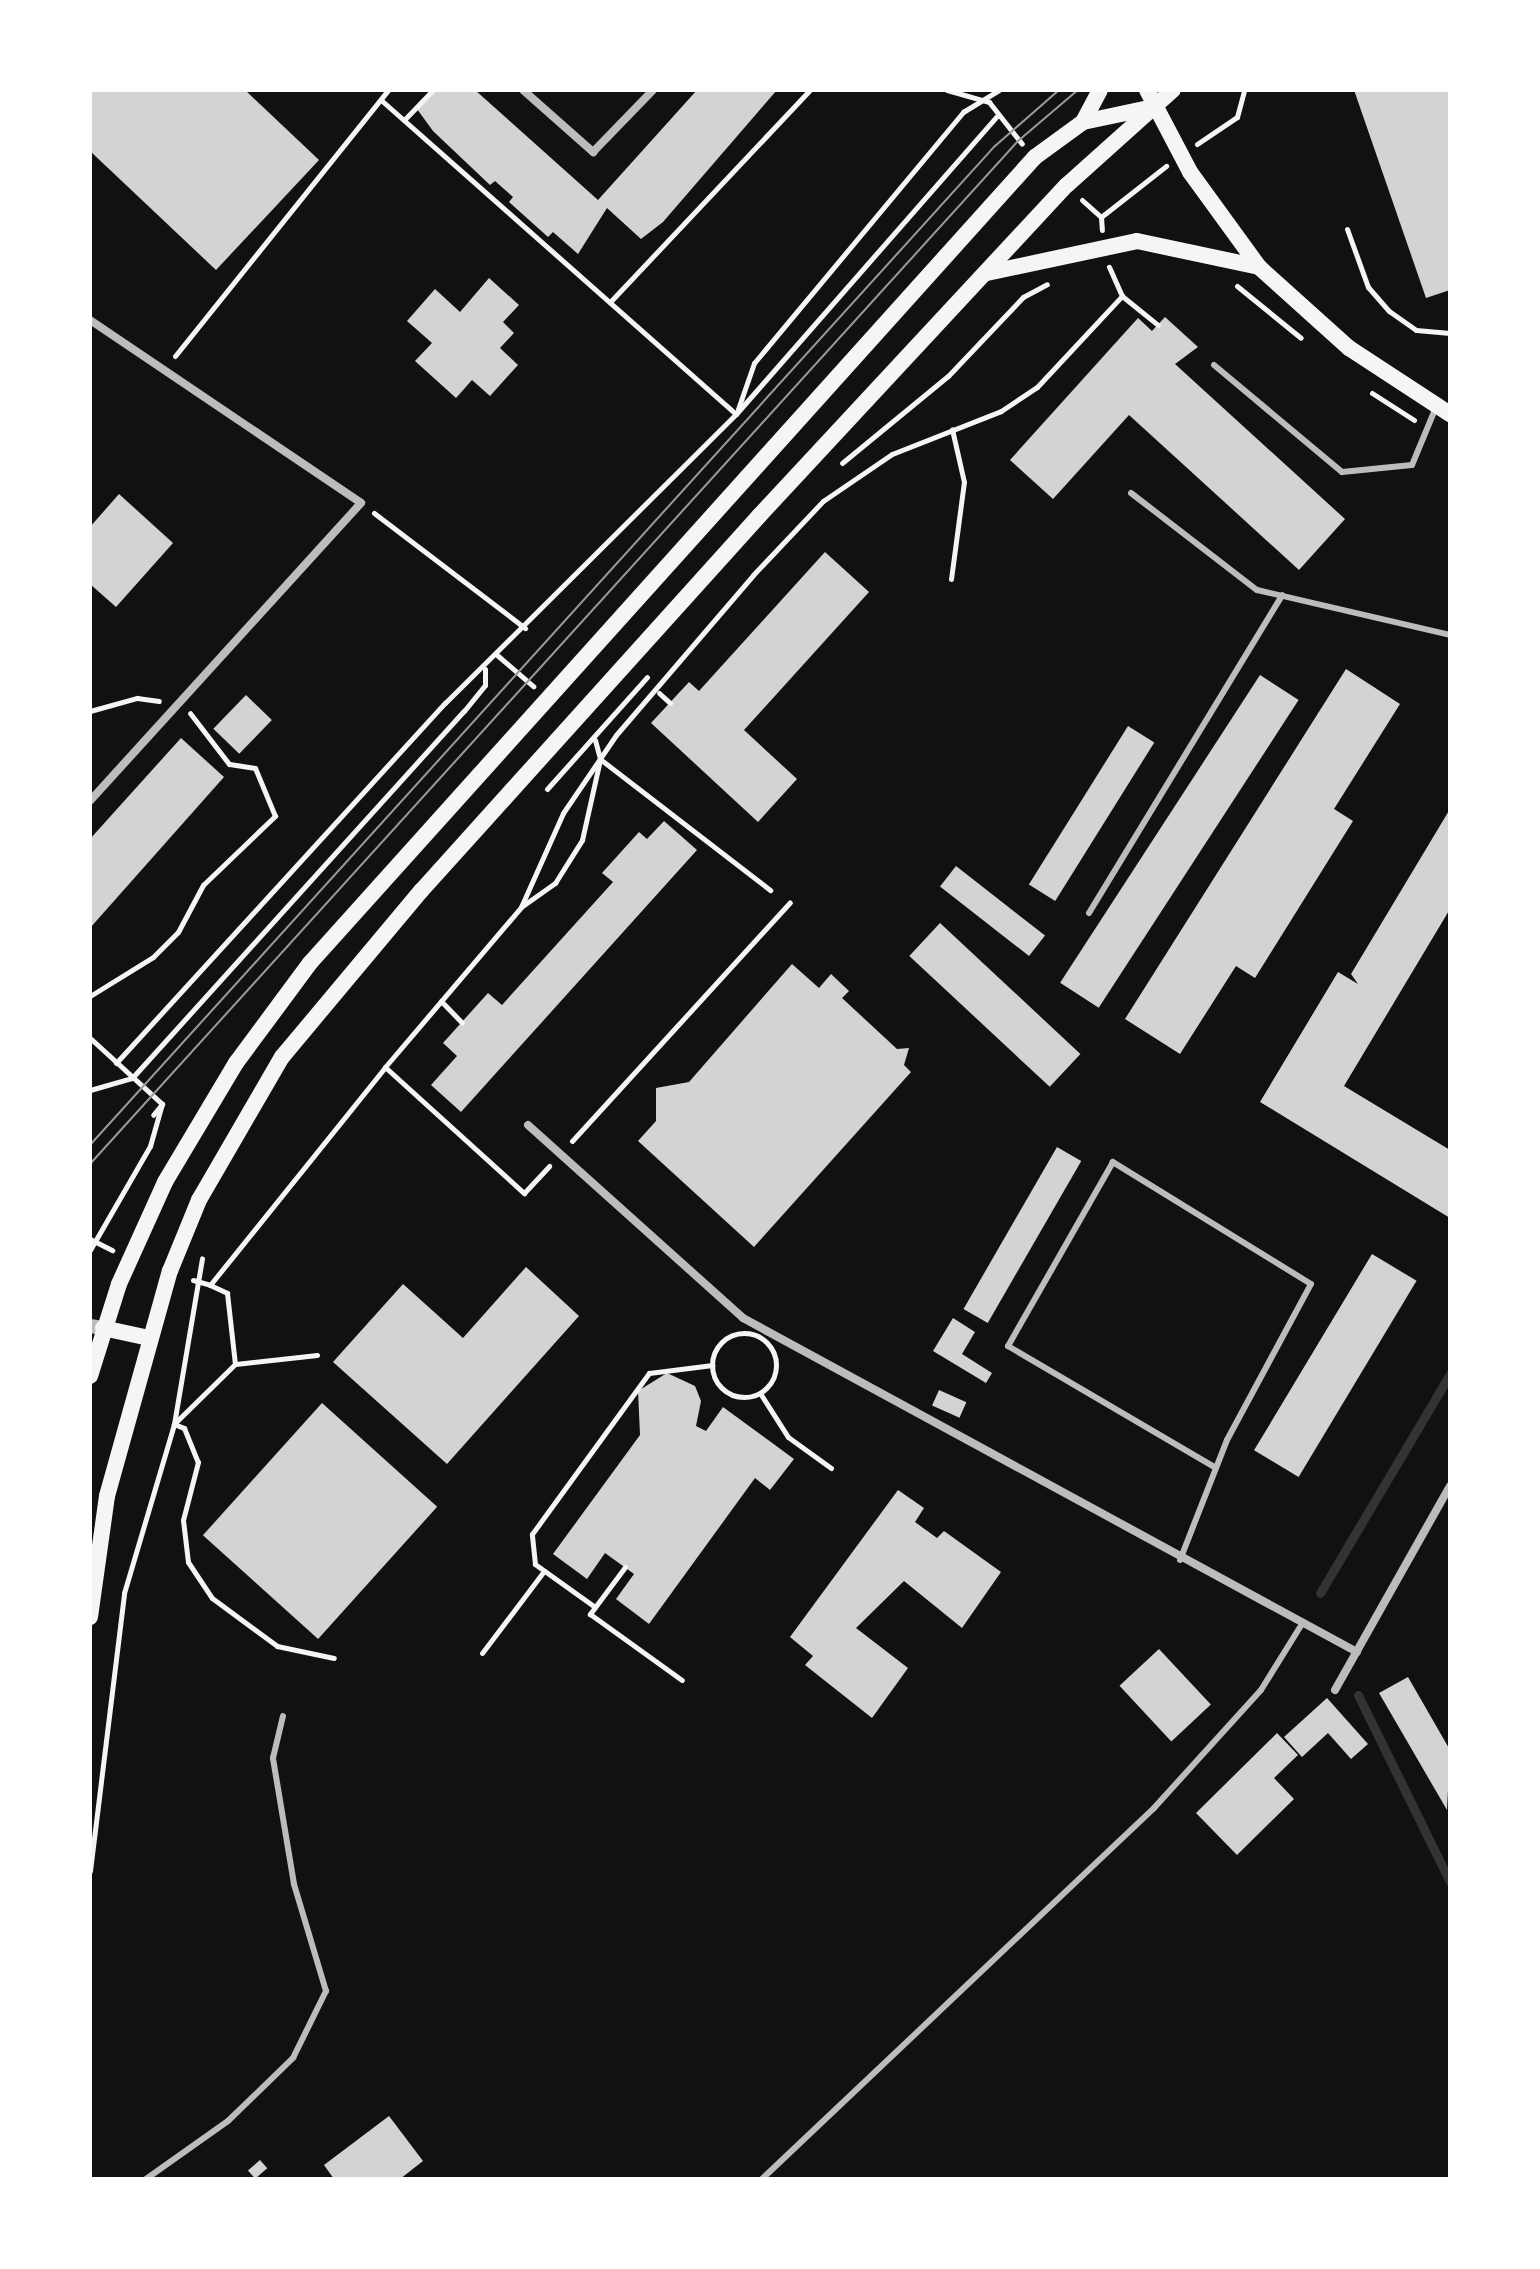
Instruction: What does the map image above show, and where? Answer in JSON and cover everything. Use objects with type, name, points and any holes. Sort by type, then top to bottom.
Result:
[{"type":"main road","points":[[1083,122],[1100,90]]},
{"type":"main road","points":[[1147,90],[1197,183],[1259,267],[1349,348],[1443,410]]},
{"type":"main road","points":[[90,1617],[107,1496],[149,1338],[205,1188],[282,1057],[329,998],[985,273],[1173,90]]},
{"type":"main road","points":[[90,1376],[94,1330],[198,1121],[310,963],[1035,157],[1083,122],[1154,107]]},
{"type":"main road","points":[[985,273],[1137,241],[1259,267]]},
{"type":"main road","points":[[94,1330],[149,1338]]},
{"type":"street","points":[[523,90],[593,152],[653,90]]},
{"type":"street","points":[[90,320],[361,503],[90,801]]},
{"type":"street","points":[[528,1125],[743,1318],[1180,1560],[1357,1652]]},
{"type":"street","points":[[1335,1690],[1450,1488]]},
{"type":"lane","points":[[1214,365],[1342,472],[1412,465],[1427,428],[1443,410]]},
{"type":"lane","points":[[1131,493],[1257,590],[1450,635]]},
{"type":"lane","points":[[1089,913],[1282,595]]},
{"type":"lane","points":[[1180,1560],[1216,1468],[1311,1284],[1113,1162],[1008,1346],[1216,1468]]},
{"type":"lane","points":[[762,2179],[1154,1808],[1261,1690],[1302,1624]]},
{"type":"lane","points":[[146,2179],[228,2121],[293,2058],[326,1991],[294,1884],[273,1758],[283,1716]]},
{"type":"path","points":[[164,370],[388,90]]},
{"type":"path","points":[[404,120],[433,90]]},
{"type":"path","points":[[610,302],[810,90]]},
{"type":"path","points":[[947,90],[989,102]]},
{"type":"path","points":[[736,414],[754,363],[963,112],[989,102],[999,90]]},
{"type":"path","points":[[1237,117],[1244,90]]},
{"type":"path","points":[[381,100],[736,414]]},
{"type":"path","points":[[116,1063],[445,703],[485,668],[736,414],[997,116]]},
{"type":"path","points":[[1347,229],[1368,287],[1389,311],[1416,330],[1450,333]]},
{"type":"path","points":[[1098,268],[1119,263]]},
{"type":"path","points":[[1109,266],[1122,296],[1158,325]]},
{"type":"path","points":[[831,472],[948,376],[1023,297],[1057,279]]},
{"type":"path","points":[[1229,279],[1313,348]]},
{"type":"path","points":[[521,907],[533,868],[600,759],[823,501],[892,454],[952,429],[1037,387],[1122,296]]},
{"type":"path","points":[[1360,385],[1427,428]]},
{"type":"path","points":[[951,579],[964,482],[952,429]]},
{"type":"path","points":[[361,503],[525,628]]},
{"type":"path","points":[[90,1090],[132,1078],[464,711],[485,685],[485,668]]},
{"type":"path","points":[[538,797],[596,742],[654,668]]},
{"type":"path","points":[[659,693],[670,703]]},
{"type":"path","points":[[90,711],[137,698],[175,704],[200,719],[207,742],[229,764],[255,768],[275,816],[203,885],[178,932],[153,957],[90,996]]},
{"type":"path","points":[[210,1285],[385,1067],[521,907],[555,883],[582,840],[600,759]]},
{"type":"path","points":[[623,771],[770,890]]},
{"type":"path","points":[[385,1067],[524,1193],[790,902]]},
{"type":"path","points":[[441,1001],[462,1023]]},
{"type":"path","points":[[90,1038],[162,1104]]},
{"type":"path","points":[[153,1115],[162,1104]]},
{"type":"path","points":[[90,1250],[92,1241],[150,1146],[162,1104]]},
{"type":"path","points":[[90,1871],[124,1593],[174,1424],[195,1281],[204,1251]]},
{"type":"path","points":[[195,1281],[227,1293],[235,1364]]},
{"type":"path","points":[[712,1365],[728,1337],[761,1337],[777,1366],[760,1393]]},
{"type":"path","points":[[174,1424],[235,1364],[317,1355]]},
{"type":"path","points":[[712,1365],[728,1393],[760,1393]]},
{"type":"path","points":[[595,1607],[544,1571],[529,1554],[532,1534],[649,1373],[712,1365]]},
{"type":"path","points":[[760,1393],[788,1437],[831,1468]]},
{"type":"path","points":[[174,1424],[184,1428],[198,1462],[183,1520],[188,1562],[212,1598],[277,1646],[334,1658]]},
{"type":"path","points":[[625,1567],[590,1614],[682,1680]]},
{"type":"path","points":[[482,1653],[544,1571]]},
{"type":"building","points":[[90,90],[245,90],[319,160],[216,270],[90,151]]},
{"type":"building","points":[[435,90],[475,90],[598,200],[697,90],[777,90],[663,222],[641,239],[607,208],[578,254],[553,232],[548,237],[509,202],[513,197],[495,181],[490,185],[433,131],[417,109]]},
{"type":"building","points":[[1354,90],[1450,90],[1450,290],[1426,298]]},
{"type":"building","points":[[489,278],[519,305],[503,322],[514,333],[500,348],[518,365],[490,396],[472,380],[456,398],[415,361],[432,343],[407,321],[435,289],[460,312]]},
{"type":"building","points":[[1165,317],[1198,347],[1175,364],[1345,519],[1299,570],[1129,415],[1053,499],[1010,460],[1138,318],[1152,331]]},
{"type":"building","points":[[119,494],[173,543],[116,607],[90,584],[90,527]]},
{"type":"building","points":[[825,552],[869,592],[744,730],[797,779],[758,822],[651,723],[689,682],[699,691]]},
{"type":"building","points":[[1346,669],[1400,704],[1334,809],[1353,821],[1255,978],[1236,966],[1180,1054],[1125,1019]]},
{"type":"building","points":[[1260,675],[1299,700],[1099,1008],[1060,983]]},
{"type":"building","points":[[246,695],[272,720],[239,754],[213,729]]},
{"type":"building","points":[[1128,726],[1154,742],[1055,901],[1029,885]]},
{"type":"building","points":[[181,738],[224,777],[90,928],[90,839]]},
{"type":"building","points":[[1450,809],[1450,909],[1344,1086],[1450,1150],[1450,1218],[1260,1102],[1338,972],[1358,984],[1351,974]]},
{"type":"building","points":[[664,821],[697,850],[461,1112],[431,1085],[457,1056],[443,1043],[488,993],[502,1005],[613,882],[602,873],[639,832],[647,839]]},
{"type":"building","points":[[956,866],[1045,936],[1029,956],[940,886]]},
{"type":"building","points":[[940,923],[1080,1054],[1050,1087],[909,956]]},
{"type":"building","points":[[792,964],[819,988],[831,974],[849,991],[842,998],[897,1049],[909,1048],[904,1065],[911,1072],[754,1247],[638,1141],[656,1121],[656,1088],[689,1082]]},
{"type":"building","points":[[1057,1147],[1081,1161],[988,1323],[964,1309]]},
{"type":"building","points":[[1372,1254],[1417,1281],[1299,1477],[1254,1450]]},
{"type":"building","points":[[526,1267],[579,1316],[447,1464],[333,1362],[403,1284],[463,1338]]},
{"type":"building","points":[[953,1318],[975,1332],[962,1354],[992,1373],[986,1383],[933,1351]]},
{"type":"building","points":[[667,1373],[695,1386],[701,1401],[696,1426],[706,1431],[723,1407],[794,1459],[770,1490],[755,1478],[649,1624],[616,1599],[634,1574],[605,1553],[587,1579],[553,1554],[640,1435],[638,1391]]},
{"type":"building","points":[[939,1390],[966,1402],[959,1418],[932,1406]]},
{"type":"building","points":[[322,1403],[437,1507],[318,1639],[203,1535]]},
{"type":"building","points":[[898,1490],[924,1508],[915,1522],[937,1538],[944,1531],[1001,1572],[962,1628],[904,1581],[856,1628],[908,1668],[872,1718],[805,1665],[813,1656],[790,1637]]},
{"type":"building","points":[[1159,1649],[1211,1705],[1171,1741],[1120,1686]]},
{"type":"building","points":[[1408,1677],[1450,1750],[1447,1810],[1379,1693]]},
{"type":"building","points":[[1327,1698],[1368,1744],[1351,1759],[1328,1733],[1302,1757],[1284,1737]]},
{"type":"building","points":[[1277,1733],[1298,1755],[1274,1778],[1294,1799],[1237,1855],[1196,1813]]},
{"type":"building","points":[[389,2116],[423,2161],[400,2179],[334,2179],[324,2165]]},
{"type":"building","points":[[260,2160],[267,2168],[255,2179],[248,2170]]},
{"type":"waterway","points":[[1320,1593],[1450,1374]]},
{"type":"waterway","points":[[1358,1695],[1450,1882]]},
{"type":"tram line","points":[[90,1145],[995,146],[1059,90]]},
{"type":"tram line","points":[[90,1164],[1018,141],[1078,90]]}]
